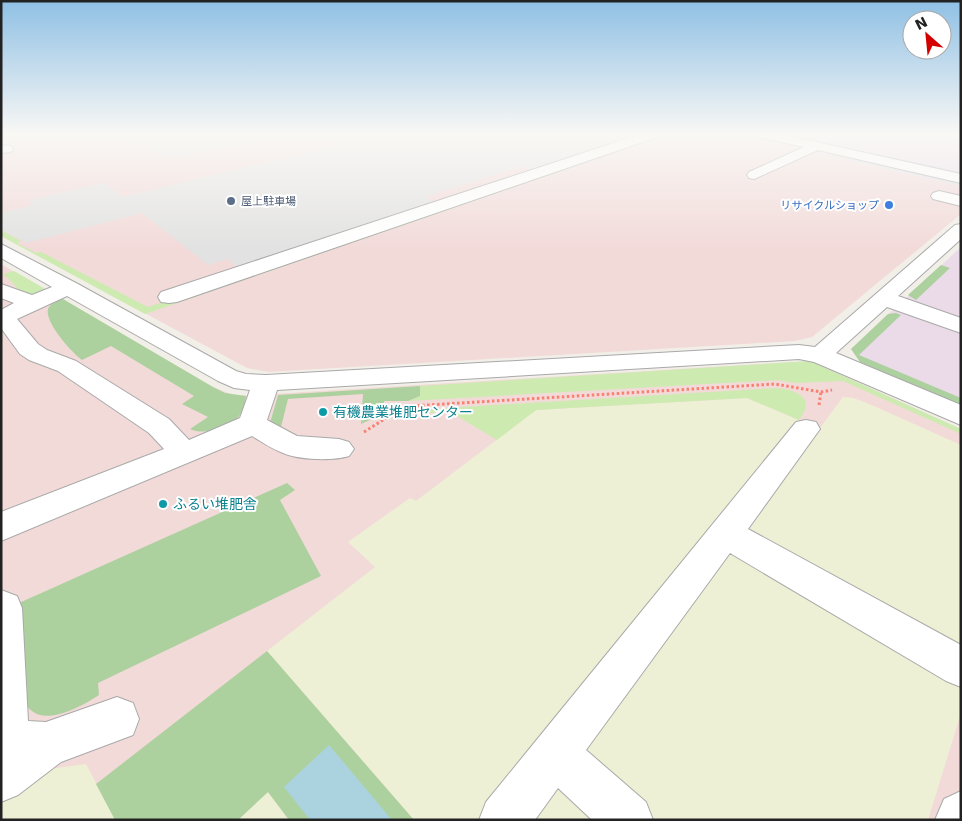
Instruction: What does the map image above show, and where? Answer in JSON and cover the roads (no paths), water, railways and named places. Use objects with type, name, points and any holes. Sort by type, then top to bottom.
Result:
[{"type":"street","points":[[168,297],[539,172]]},
{"type":"street","points":[[754,175],[760,172]]},
{"type":"street","points":[[932,172],[961,179]]},
{"type":"street","points":[[939,196],[961,201]]},
{"type":"street","points":[[820,355],[961,229]]},
{"type":"street","points":[[1,250],[227,376],[243,382],[266,383],[789,353],[820,355],[961,416]]},
{"type":"street","points":[[68,287],[10,313],[6,319],[29,349],[38,355],[67,366],[158,426],[185,453]]},
{"type":"street","points":[[1,290],[32,303]]},
{"type":"street","points":[[883,298],[961,326]]},
{"type":"street","points":[[1,528],[5,524],[185,453],[252,424],[266,383]]},
{"type":"street","points":[[252,424],[292,446],[338,449]]},
{"type":"street","points":[[504,820],[806,428]]},
{"type":"street","points":[[724,533],[961,667]]},
{"type":"street","points":[[1,607],[3,608],[5,718],[12,743],[46,745]]},
{"type":"street","points":[[1,778],[46,745],[118,720]]},
{"type":"street","points":[[555,753],[628,820]]},
{"type":"water","points":[[329,745],[392,820],[310,820],[284,787]]},
{"type":"place","name":"屋上駐車場","points":[[231,201]]},
{"type":"place","name":"リサイクルショップ","points":[[889,205]]},
{"type":"place","name":"有機農業堆肥センター","points":[[323,412]]},
{"type":"place","name":"ふるい堆肥舎","points":[[163,504]]}]
